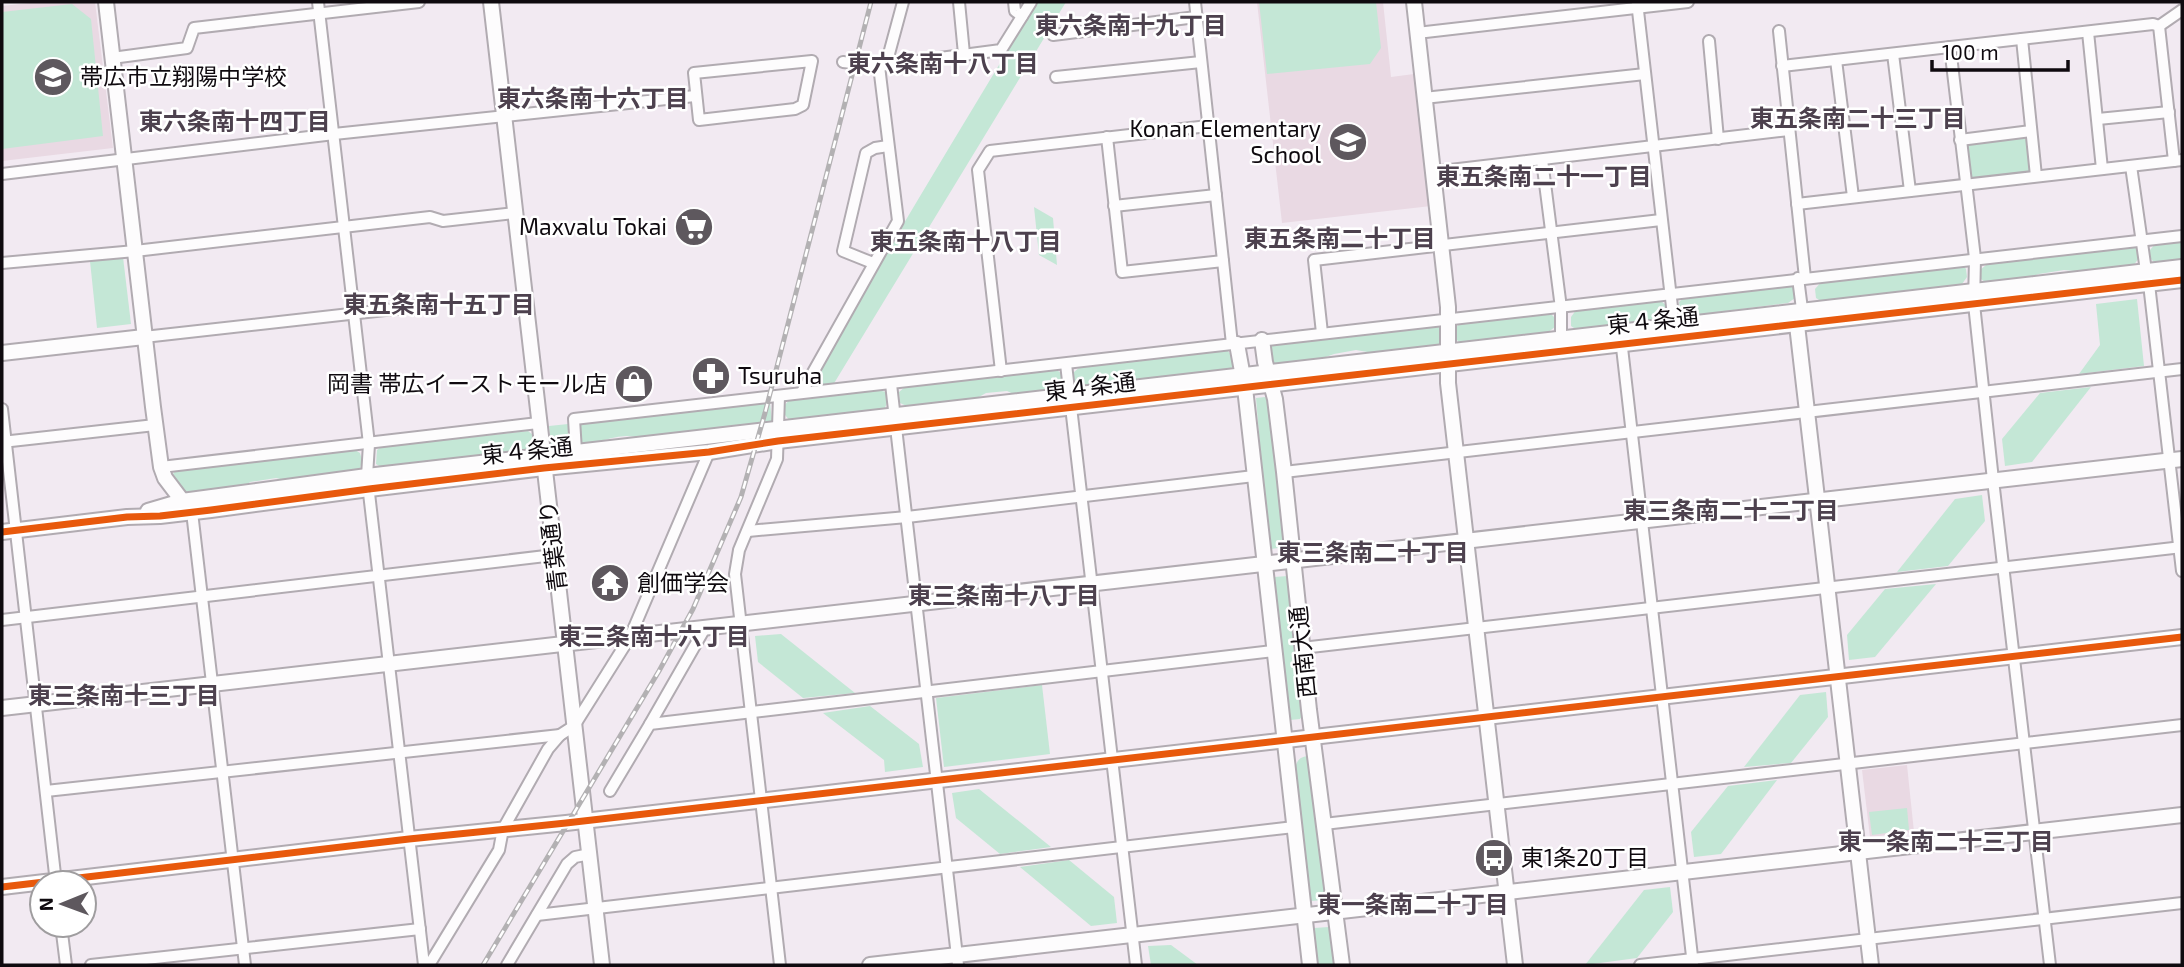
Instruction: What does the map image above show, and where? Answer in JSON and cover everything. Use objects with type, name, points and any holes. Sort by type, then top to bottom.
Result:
[{"type":"street","points":[[106,2],[144,337],[162,467],[165,478],[192,512],[245,965]]},
{"type":"street","points":[[112,58],[187,48],[194,28],[319,8],[419,2]]},
{"type":"street","name":"青葉通り","points":[[491,2],[602,965]]},
{"type":"street","points":[[802,392],[898,221],[888,146],[883,65],[903,2]]},
{"type":"street","points":[[959,2],[964,54]]},
{"type":"street","points":[[1014,2],[1015,11],[1022,16]]},
{"type":"street","points":[[843,62],[883,65],[1002,50],[1031,2]]},
{"type":"street","points":[[1195,2],[1234,344]]},
{"type":"street","points":[[1414,2],[1449,319],[1448,365],[1456,453],[1515,965]]},
{"type":"street","points":[[1417,33],[1637,5],[1688,2]]},
{"type":"street","points":[[1637,5],[1674,331]]},
{"type":"street","points":[[319,8],[369,444],[368,482],[424,965]]},
{"type":"street","points":[[2159,26],[2182,10]]},
{"type":"street","points":[[1052,35],[1196,17]]},
{"type":"street","points":[[1782,66],[2153,23],[2159,26]]},
{"type":"street","points":[[1797,204],[2178,160],[2169,112],[2159,26]]},
{"type":"street","points":[[1779,31],[1797,204],[1802,278],[1801,320],[1816,500],[1871,965]]},
{"type":"street","points":[[2088,32],[2102,169]]},
{"type":"street","points":[[2022,39],[2036,176]]},
{"type":"street","points":[[1709,41],[1718,139]]},
{"type":"street","points":[[1950,47],[1975,258],[1973,298],[1983,393],[2050,965]]},
{"type":"street","points":[[1893,54],[1910,191]]},
{"type":"street","points":[[1836,60],[1853,197]]},
{"type":"street","points":[[812,61],[803,105],[795,109],[699,120],[695,96],[694,73],[812,61]]},
{"type":"street","points":[[1056,77],[1201,62]]},
{"type":"street","points":[[1424,98],[1645,74]]},
{"type":"street","points":[[2,174],[334,134],[695,96]]},
{"type":"street","points":[[2098,120],[2169,112]]},
{"type":"street","points":[[1002,371],[978,170],[990,151],[1208,126]]},
{"type":"street","points":[[1433,172],[1789,130]]},
{"type":"street","points":[[1961,140],[2031,131]]},
{"type":"street","points":[[1107,137],[1122,272],[1223,261]]},
{"type":"street","points":[[873,263],[843,251],[866,153],[888,146]]},
{"type":"street","points":[[1542,160],[1561,308],[1562,338]]},
{"type":"street","points":[[2131,166],[2159,372],[2176,460],[2182,571]]},
{"type":"street","points":[[1114,206],[1216,195]]},
{"type":"street","points":[[2,263],[135,251],[429,217],[443,221],[515,213]]},
{"type":"street","points":[[1322,333],[1314,260],[1661,220]]},
{"type":"street","points":[[576,452],[574,419],[2182,236]]},
{"type":"street","name":"東４条通","points":[[543,462],[576,452],[778,435],[1269,379],[1448,365],[1674,331],[1801,320],[2148,277],[2182,267]]},
{"type":"street","name":"東４条通","points":[[2148,277],[2182,280]]},
{"type":"street","points":[[2,353],[430,305]]},
{"type":"street","name":"東４条通","points":[[1269,379],[1448,350],[1562,338],[1621,338]]},
{"type":"street","points":[[1621,338],[1693,962]]},
{"type":"street","name":"西南大通","points":[[1262,340],[1284,472],[1302,648],[1342,965]]},
{"type":"street","name":"西南大通","points":[[1234,344],[1243,382],[1310,965]]},
{"type":"street","points":[[1066,364],[1136,965]]},
{"type":"street","points":[[1284,472],[2182,369]]},
{"type":"street","points":[[891,384],[958,961]]},
{"type":"street","points":[[779,396],[778,459],[739,550],[735,573],[780,965]]},
{"type":"street","points":[[2,409],[9,531],[26,617],[55,869]]},
{"type":"street","points":[[162,467],[538,423]]},
{"type":"street","points":[[4,442],[155,425]]},
{"type":"street","name":"東４条通","points":[[127,517],[182,501],[543,462],[709,452],[778,435]]},
{"type":"street","points":[[429,965],[499,849],[503,829],[548,749],[560,735],[574,726],[631,637],[709,452]]},
{"type":"street","points":[[2,709],[2176,460]]},
{"type":"street","points":[[747,531],[907,517],[1254,476]]},
{"type":"street","name":"東４条通","points":[[9,531],[192,512],[368,482]]},
{"type":"street","points":[[1302,648],[2181,547]]},
{"type":"street","points":[[2,620],[554,555]]},
{"type":"street","points":[[610,791],[705,628]]},
{"type":"street","points":[[98,877],[2182,637]]},
{"type":"street","points":[[650,724],[1273,651]]},
{"type":"street","points":[[1324,824],[2182,725]]},
{"type":"street","points":[[46,791],[560,735]]},
{"type":"street","points":[[870,965],[958,961],[1133,936],[2182,815]]},
{"type":"street","points":[[537,915],[1294,827]]},
{"type":"street","points":[[506,965],[567,864],[575,857],[590,854]]},
{"type":"street","points":[[2,887],[28,885]]},
{"type":"street","points":[[1640,965],[1693,962],[2182,903]]},
{"type":"street","points":[[92,965],[420,929]]},
{"type":"street","points":[[63,939],[66,965]]},
{"type":"shaded area","name":"帯広市立翔陽中学校","points":[[38,2],[95,2],[113,148],[2,161],[2,6]]},
{"type":"shaded area","name":"Konan Elementary School","points":[[1257,2],[1383,2],[1391,77],[1414,74],[1431,206],[1282,223]]},
{"type":"shaded area","points":[[1907,765],[1914,832],[1870,837],[1862,770]]},
{"type":"green space","points":[[1037,2],[1066,2],[833,385],[815,385],[813,378]]},
{"type":"green space","points":[[1259,2],[1376,2],[1381,48],[1370,64],[1267,74]]},
{"type":"green space","name":"帯広市立翔陽中学校","points":[[72,4],[91,19],[103,136],[2,149],[2,12]]},
{"type":"green space","points":[[2022,137],[2029,142],[2032,171],[1969,179],[1966,144]]},
{"type":"green space","points":[[1034,207],[1053,218],[1057,265],[1039,255]]},
{"type":"green space","points":[[2182,240],[2182,261],[2156,264],[2150,258],[2150,250],[2156,243]]},
{"type":"green space","points":[[2131,246],[2138,249],[2139,258],[2133,266],[2086,272],[2064,270],[1988,284],[1981,279],[1980,270],[1991,261]]},
{"type":"green space","points":[[123,257],[131,324],[97,328],[90,261]]},
{"type":"green space","points":[[1963,265],[1967,277],[1962,284],[1824,303],[1816,298],[1815,289],[1822,281]]},
{"type":"green space","points":[[1790,285],[1794,289],[1795,298],[1788,303],[1687,316],[1681,313],[1679,302],[1686,296]]},
{"type":"green space","points":[[2137,299],[2144,366],[2079,374],[2100,345],[2096,304]]},
{"type":"green space","points":[[1661,301],[1667,306],[1669,315],[1662,321],[1577,330],[1571,326],[1571,317],[1576,310]]},
{"type":"green space","points":[[1550,313],[1556,319],[1556,326],[1546,334],[1460,343],[1456,339],[1455,328],[1463,321]]},
{"type":"green space","points":[[1443,326],[1443,343],[1438,346],[1373,353],[1356,350],[1315,361],[1274,366],[1269,364],[1267,348],[1271,345]]},
{"type":"green space","points":[[1226,349],[1232,358],[1231,369],[1081,388],[1073,382],[1073,373],[1081,366]]},
{"type":"green space","points":[[1057,370],[1063,375],[1063,386],[1059,390],[1018,396],[1007,391],[986,393],[970,402],[911,408],[900,403],[899,392],[905,387]]},
{"type":"green space","points":[[2091,387],[2032,462],[2005,466],[2002,439],[2040,393]]},
{"type":"green space","points":[[878,390],[886,392],[887,403],[884,410],[790,421],[785,415],[784,406],[790,399]]},
{"type":"green space","points":[[1265,397],[1272,410],[1285,547],[1271,549],[1268,546],[1256,398]]},
{"type":"green space","points":[[770,403],[772,421],[766,426],[695,436],[650,439],[617,437],[570,448],[551,446],[549,426]]},
{"type":"green space","points":[[528,431],[533,435],[534,445],[531,449],[384,469],[376,464],[377,450],[381,447]]},
{"type":"green space","points":[[355,450],[360,453],[362,460],[360,469],[355,472],[289,481],[276,478],[250,482],[244,487],[186,494],[173,474],[175,471]]},
{"type":"green space","points":[[1982,495],[1985,521],[1948,566],[1897,572],[1955,499]]},
{"type":"green space","points":[[1274,577],[1292,578],[1301,662],[1299,693],[1302,716],[1300,719],[1290,720],[1286,717],[1271,580]]},
{"type":"green space","points":[[1936,584],[1875,657],[1849,660],[1847,635],[1885,589]]},
{"type":"green space","points":[[781,634],[855,693],[803,698],[758,662],[755,636]]},
{"type":"green space","points":[[1042,685],[1050,754],[944,767],[936,698]]},
{"type":"green space","points":[[1826,692],[1828,717],[1791,763],[1744,767],[1800,695]]},
{"type":"green space","points":[[870,706],[919,744],[923,767],[885,772],[884,760],[823,713]]},
{"type":"green space","points":[[1309,756],[1327,895],[1324,900],[1311,901],[1307,899],[1295,769],[1299,760]]},
{"type":"green space","points":[[1777,780],[1721,854],[1694,857],[1691,832],[1728,786]]},
{"type":"green space","points":[[979,789],[1051,847],[1000,854],[956,818],[952,793]]},
{"type":"green space","points":[[1907,808],[1909,830],[1872,835],[1869,812]]},
{"type":"green space","points":[[1069,860],[1114,897],[1117,923],[1091,926],[1020,867]]},
{"type":"green space","points":[[1670,887],[1673,912],[1637,958],[1585,965],[1644,890]]},
{"type":"green space","points":[[1314,928],[1332,929],[1336,965],[1315,965],[1312,931]]},
{"type":"green space","points":[[1171,945],[1198,965],[1151,965],[1148,946]]},
{"type":"railway","points":[[483,965],[659,671],[693,609],[741,497],[871,2]]},
{"type":"cycle path","points":[[2,532],[127,517],[160,516],[544,468],[709,452],[778,441],[2182,280]]},
{"type":"cycle path","points":[[2,887],[2182,637]]},
{"type":"place","name":"帯広市立翔陽中学校","points":[[53,77]]},
{"type":"place","name":"Konan Elementary School","points":[[1348,142]]},
{"type":"place","name":"Maxvalu Tokai","points":[[694,227]]},
{"type":"place","name":"Tsuruha","points":[[711,376]]},
{"type":"place","name":"岡書 帯広イーストモール店","points":[[634,384]]},
{"type":"place","name":"創価学会","points":[[610,583]]},
{"type":"place","name":"東1条20丁目","points":[[1494,858]]},
{"type":"district","name":"東六条南十九丁目","points":[[1131,26]]},
{"type":"district","name":"東六条南十八丁目","points":[[943,64]]},
{"type":"district","name":"東六条南十六丁目","points":[[593,99]]},
{"type":"district","name":"東五条南二十三丁目","points":[[1858,119]]},
{"type":"district","name":"東六条南十四丁目","points":[[235,122]]},
{"type":"district","name":"東五条南二十一丁目","points":[[1544,177]]},
{"type":"district","name":"東五条南二十丁目","points":[[1340,239]]},
{"type":"district","name":"東五条南十八丁目","points":[[966,242]]},
{"type":"district","name":"東五条南十五丁目","points":[[439,305]]},
{"type":"district","name":"東三条南二十二丁目","points":[[1731,511]]},
{"type":"district","name":"東三条南二十丁目","points":[[1373,553]]},
{"type":"district","name":"東三条南十八丁目","points":[[1004,596]]},
{"type":"district","name":"東三条南十六丁目","points":[[654,637]]},
{"type":"district","name":"東三条南十三丁目","points":[[124,696]]},
{"type":"district","name":"東一条南二十三丁目","points":[[1946,842]]},
{"type":"district","name":"東一条南二十丁目","points":[[1413,905]]}]
